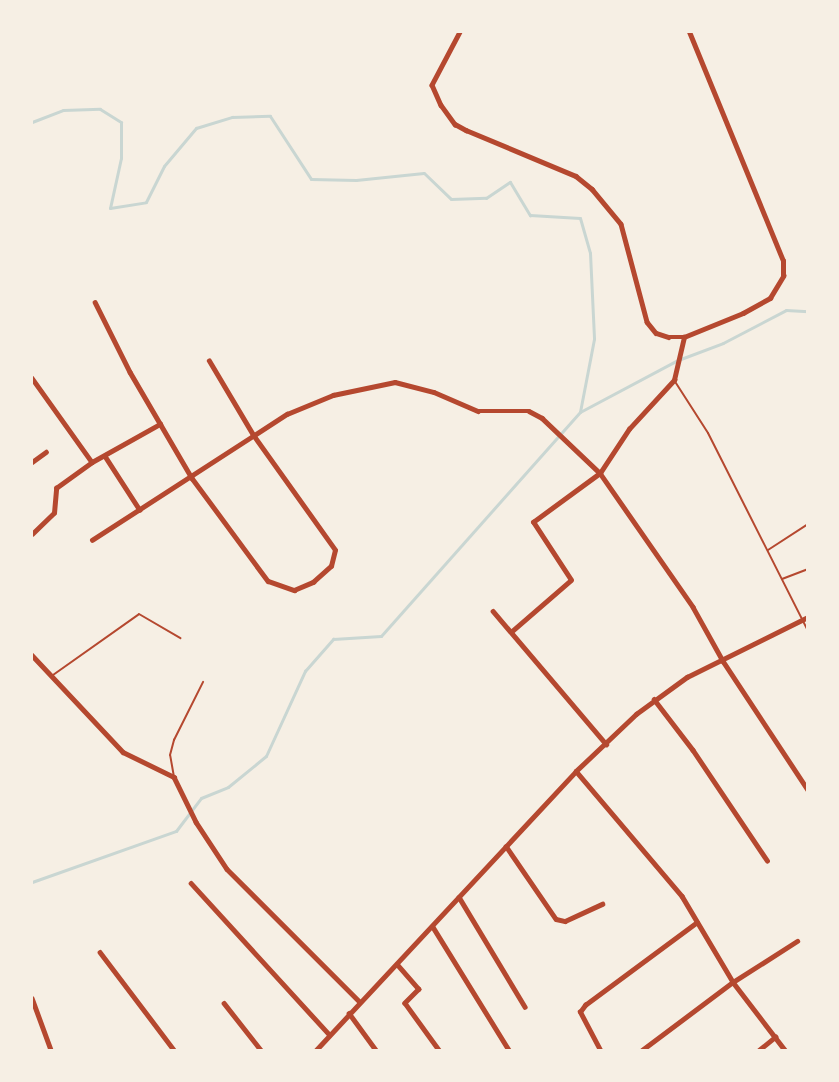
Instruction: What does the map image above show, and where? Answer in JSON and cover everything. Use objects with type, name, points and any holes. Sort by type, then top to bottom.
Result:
[{"type":"street","points":[[460,32],[432,85],[448,116],[466,130],[576,177],[592,189],[621,224],[647,322],[656,333],[684,337],[770,298],[783,276],[783,261],[689,32]]},
{"type":"street","points":[[94,302],[192,478],[268,580],[294,590],[313,582],[331,566],[335,550],[254,435],[209,361]]},
{"type":"street","points":[[512,632],[571,580],[533,522],[600,473],[629,429],[674,380],[684,337]]},
{"type":"street","points":[[32,378],[92,462]]},
{"type":"street","points":[[92,540],[192,478],[287,414],[333,395],[395,382],[434,392],[478,411],[529,411],[542,418],[600,473],[693,607],[723,661],[807,790]]},
{"type":"street","points":[[32,534],[54,513],[56,488],[92,462],[160,424]]},
{"type":"street","points":[[32,462],[46,452]]},
{"type":"street","points":[[105,456],[140,510]]},
{"type":"street","points":[[493,611],[606,744]]},
{"type":"street","points":[[316,1050],[359,1001],[433,927],[576,771],[654,699],[807,616]]},
{"type":"street","points":[[32,658],[123,752],[174,777],[196,822],[227,869],[359,1001]]},
{"type":"street","points":[[654,699],[693,750],[767,860]]},
{"type":"street","points":[[576,771],[682,896],[733,982],[785,1050]]},
{"type":"street","points":[[506,846],[556,919],[565,921],[602,904]]},
{"type":"street","points":[[191,883],[329,1034]]},
{"type":"street","points":[[459,897],[525,1007]]},
{"type":"street","points":[[600,1050],[580,1012],[585,1005],[697,922]]},
{"type":"street","points":[[433,927],[509,1050]]},
{"type":"street","points":[[642,1050],[733,982],[797,940]]},
{"type":"street","points":[[100,952],[174,1050]]},
{"type":"street","points":[[397,964],[419,989],[405,1003],[440,1050]]},
{"type":"street","points":[[32,998],[51,1050]]},
{"type":"street","points":[[224,1004],[261,1050]]},
{"type":"street","points":[[349,1013],[376,1050]]},
{"type":"street","points":[[759,1050],[775,1037]]},
{"type":"lane","points":[[674,380],[708,433],[807,631]]},
{"type":"lane","points":[[768,550],[807,524]]},
{"type":"lane","points":[[782,579],[807,569]]},
{"type":"lane","points":[[51,677],[139,614],[180,638]]},
{"type":"lane","points":[[174,777],[170,755],[174,740],[203,682]]},
{"type":"waterway","points":[[32,122],[63,110],[100,109],[121,122],[121,158],[110,208],[146,202],[164,166],[196,128],[232,117],[270,116],[311,179],[356,180],[424,173],[451,199],[486,198],[510,182],[530,215],[580,218],[590,253],[594,339],[580,412]]},
{"type":"waterway","points":[[32,882],[176,831],[201,798],[228,787],[266,756],[305,671],[333,639],[381,636],[580,412],[678,360],[723,343],[786,310],[808,311]]}]
